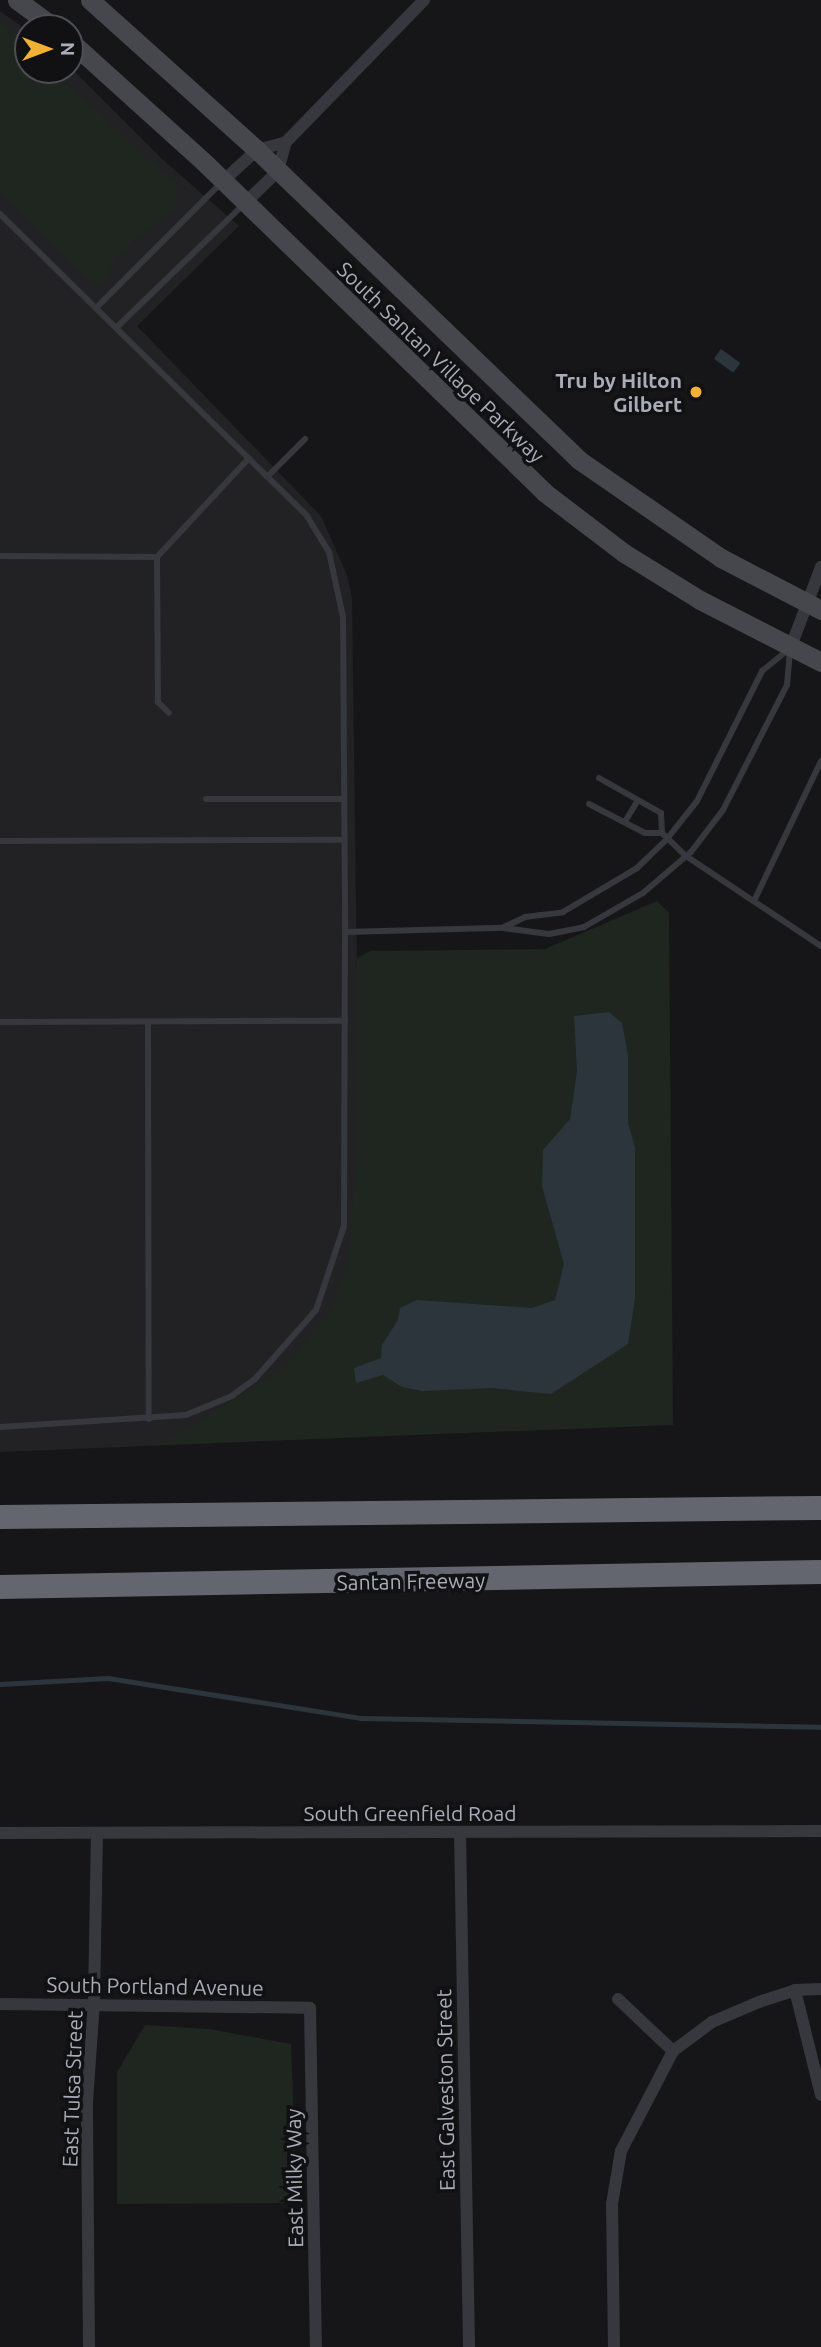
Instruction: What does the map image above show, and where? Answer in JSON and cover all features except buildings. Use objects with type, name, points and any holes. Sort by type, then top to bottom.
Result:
[{"type":"highway","points":[[0,1502],[276,1512]]},
{"type":"highway","points":[[0,1517],[821,1508]]},
{"type":"highway","name":"Santan Freeway","points":[[0,1587],[821,1572]]},
{"type":"main road","points":[[17,0],[36,14]]},
{"type":"main road","name":"South Santan Village Parkway","points":[[90,0],[257,150],[579,460],[678,532],[814,607]]},
{"type":"main road","name":"South Santan Village Parkway","points":[[84,54],[223,181],[544,492],[624,553],[790,649],[821,662]]},
{"type":"street","points":[[245,203],[278,171],[286,142],[424,0]]},
{"type":"street","points":[[223,181],[257,150],[286,142]]},
{"type":"street","points":[[790,649],[814,607],[821,567]]},
{"type":"street","name":"South Greenfield Road","points":[[0,1833],[821,1831]]},
{"type":"street","name":"East Galveston Street","points":[[460,1832],[469,2347]]},
{"type":"street","name":"East Tulsa Street","points":[[89,2347],[87,2102],[94,2002],[97,1833]]},
{"type":"street","points":[[614,2347],[612,2204],[621,2151],[673,2051],[712,2022],[795,1990],[821,1989]]},
{"type":"street","points":[[795,1990],[821,2095]]},
{"type":"street","points":[[618,1999],[673,2051]]},
{"type":"street","name":"South Portland Avenue","points":[[0,2004],[94,2002],[310,2008]]},
{"type":"street","name":"East Milky Way","points":[[310,2008],[316,2347]]},
{"type":"lane","points":[[96,308],[223,181]]},
{"type":"lane","points":[[117,327],[245,203]]},
{"type":"lane","points":[[0,214],[307,516],[335,571],[343,617],[345,932],[344,1226],[316,1310],[277,1358],[232,1396],[186,1415],[0,1427]]},
{"type":"lane","points":[[267,477],[304,439]]},
{"type":"lane","points":[[170,713],[158,702],[157,557],[249,458]]},
{"type":"lane","points":[[0,555],[157,557]]},
{"type":"lane","points":[[503,928],[525,917],[563,912],[636,867],[667,839],[697,801],[762,670],[790,649]]},
{"type":"lane","points":[[345,932],[503,928],[549,934],[584,927],[643,893],[687,856],[723,810],[787,685],[790,649]]},
{"type":"lane","points":[[754,901],[821,761]]},
{"type":"lane","points":[[599,778],[661,813],[662,833],[687,856],[821,946]]},
{"type":"lane","points":[[206,799],[344,799]]},
{"type":"lane","points":[[626,820],[638,800]]},
{"type":"lane","points":[[589,804],[626,820],[645,834],[662,833]]},
{"type":"lane","points":[[0,841],[344,840]]},
{"type":"lane","points":[[0,1022],[345,1021]]},
{"type":"lane","points":[[148,1022],[149,1419]]},
{"type":"shaded area","points":[[0,11],[14,21],[14,84],[84,84],[84,81],[162,159],[239,226],[137,326],[321,516],[347,575],[352,598],[363,1437],[0,1452]]},
{"type":"shaded area","points":[[0,21],[14,34],[14,84],[67,84],[177,184],[176,208],[128,246],[111,264],[103,285],[90,281],[0,191]]},
{"type":"shaded area","points":[[721,349],[740,363],[733,373],[714,359]]},
{"type":"shaded area","points":[[657,901],[669,913],[673,1425],[158,1445],[283,1369],[329,1312],[348,1263],[357,1160],[357,958],[370,951],[545,949]]},
{"type":"shaded area","points":[[609,1012],[622,1023],[628,1055],[628,1123],[635,1147],[635,1298],[628,1344],[551,1394],[492,1388],[423,1391],[402,1387],[383,1375],[356,1383],[354,1368],[381,1358],[382,1345],[398,1320],[400,1308],[417,1300],[532,1308],[555,1300],[564,1264],[542,1186],[543,1150],[570,1119],[577,1072],[574,1016]]},
{"type":"shaded area","points":[[145,2025],[209,2029],[291,2044],[297,2203],[117,2204],[117,2072]]},
{"type":"waterway","points":[[0,1684],[108,1678],[360,1718],[821,1727]]},
{"type":"place","name":"Tru by Hilton Gilbert","points":[[696,392]]}]
